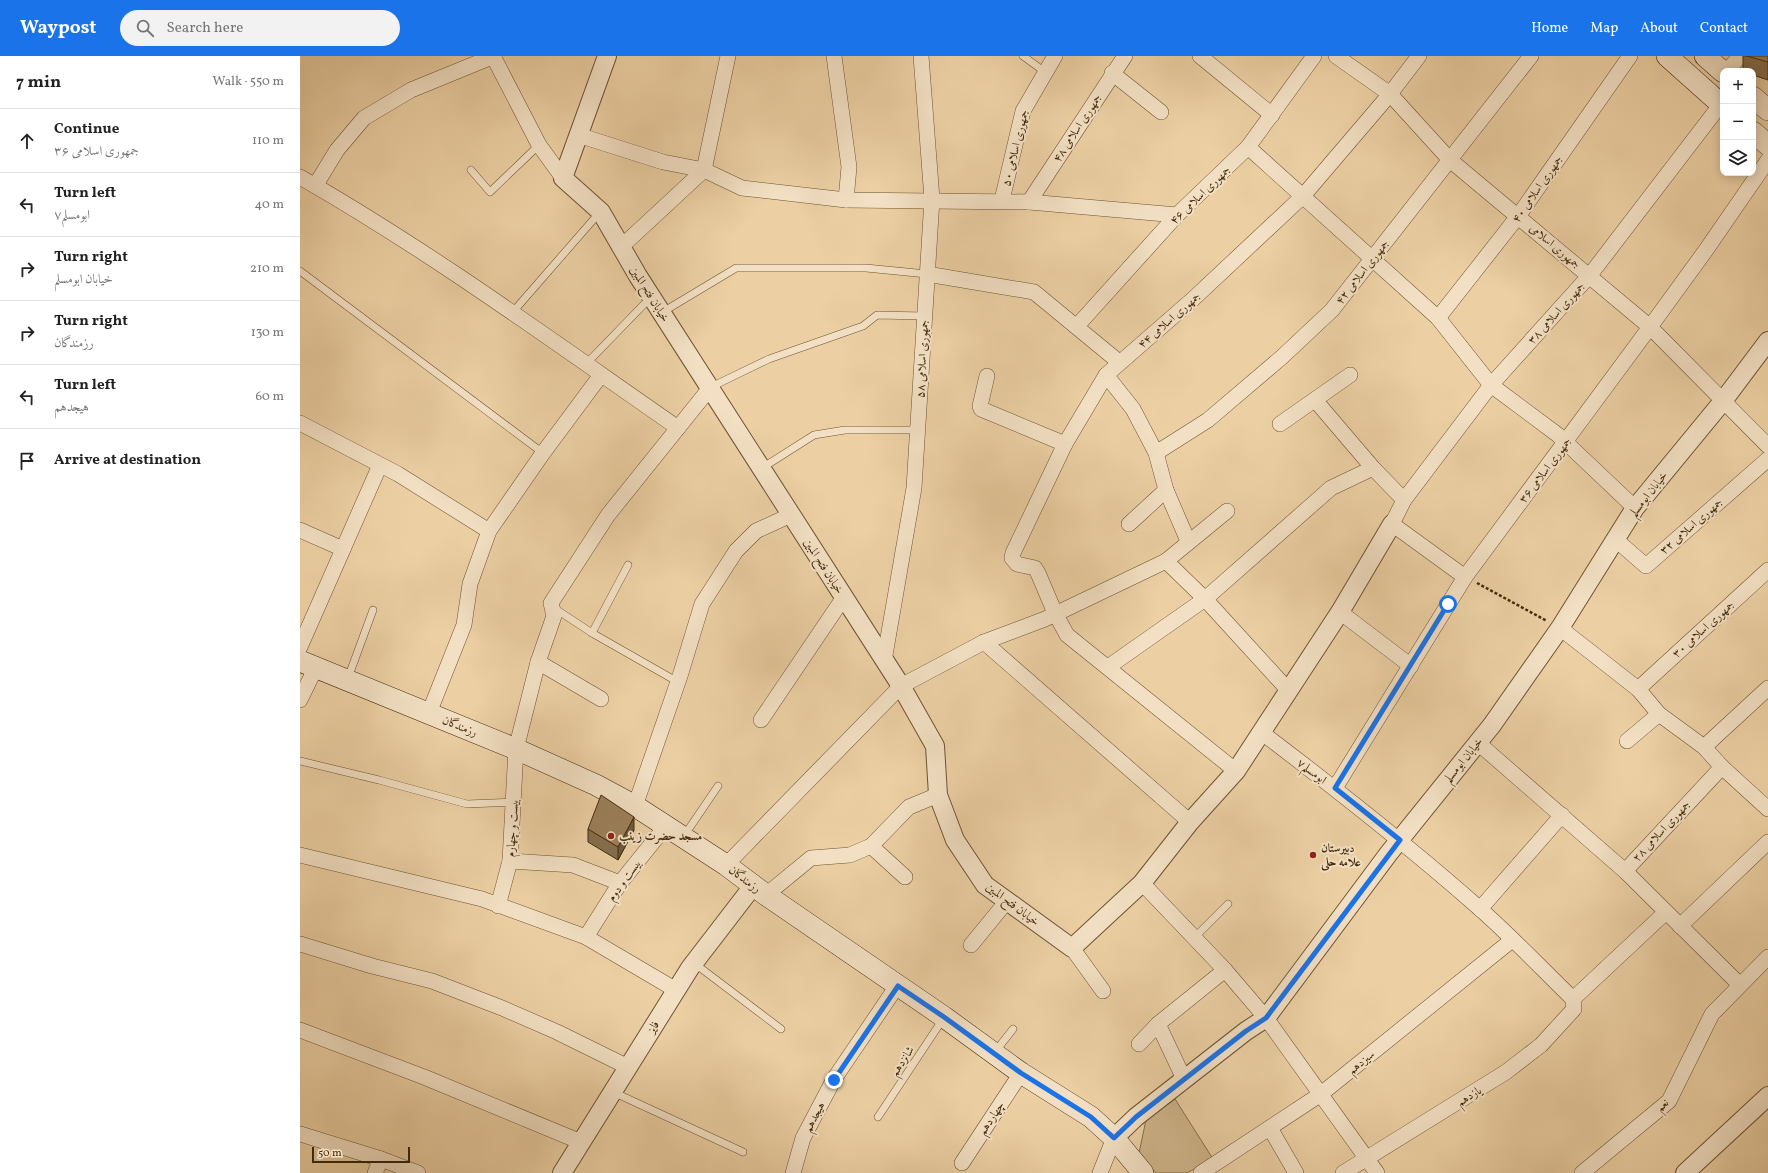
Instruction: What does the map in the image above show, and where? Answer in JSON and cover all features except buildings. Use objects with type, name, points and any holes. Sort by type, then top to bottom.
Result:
[{"type":"main road","points":[[1667,56],[1721,104]]},
{"type":"main road","points":[[1705,56],[1720,69]]},
{"type":"main road","points":[[1756,100],[1768,110]]},
{"type":"main road","points":[[1756,135],[1768,145]]},
{"type":"main road","name":"رزمندگان","points":[[308,664],[516,748],[596,785],[635,806],[726,865],[944,1017],[1021,1073],[1091,1117],[1114,1138],[1143,1173]]},
{"type":"street","points":[[315,186],[337,150],[364,118],[411,90],[493,56],[539,145],[564,178]]},
{"type":"street","points":[[564,178],[607,56]]},
{"type":"street","points":[[621,246],[704,170],[728,56]]},
{"type":"street","points":[[834,56],[849,166],[846,200]]},
{"type":"street","name":"جمهوری اسلامی ۵۸","points":[[884,661],[914,488],[918,430],[932,200],[921,56]]},
{"type":"street","name":"جمهوری اسلامی ۵۰","points":[[1002,200],[1023,111],[1055,56]]},
{"type":"street","name":"جمهوری اسلامی ۴۸","points":[[1029,202],[1112,73],[1125,56]]},
{"type":"street","points":[[1200,56],[1272,115]]},
{"type":"street","name":"جمهوری اسلامی ۴۶","points":[[1077,326],[1177,215],[1248,147],[1314,56]]},
{"type":"street","name":"جمهوری اسلامی","points":[[1336,56],[1390,94],[1450,160],[1590,275],[1650,327],[1768,446]]},
{"type":"street","name":"جمهوری اسلامی ۴۴","points":[[1055,613],[1035,568],[1017,564],[1012,558],[1065,444],[1106,375],[1119,362],[1192,300],[1303,196],[1390,94],[1419,56]]},
{"type":"street","name":"جمهوری اسلامی ۴۲","points":[[1156,453],[1208,420],[1282,357],[1332,310],[1531,56]]},
{"type":"street","name":"جمهوری اسلامی ۴۰","points":[[1438,318],[1519,216],[1630,56]]},
{"type":"street","points":[[1730,68],[1740,56]]},
{"type":"street","points":[[1112,73],[1161,112]]},
{"type":"street","name":"جمهوری اسلامی ۳۸","points":[[1392,524],[1404,500],[1491,385],[1590,275],[1720,108]]},
{"type":"street","points":[[578,135],[663,162],[704,170],[742,188],[846,200],[1002,200],[1177,215]]},
{"type":"street","points":[[1248,147],[1438,318],[1491,385],[1558,435],[1635,508]]},
{"type":"street","name":"جمهوری اسلامی ۳۶","points":[[1335,788],[1465,577],[1566,443],[1706,250],[1768,160]]},
{"type":"street","points":[[300,178],[354,208],[512,313],[678,428]]},
{"type":"street","name":"خیابان فتح المبین","points":[[564,178],[600,212],[661,313],[901,686],[935,746],[938,795],[955,840],[985,885],[1072,948]]},
{"type":"street","points":[[927,274],[1034,292],[1119,362]]},
{"type":"street","name":"خیابان ابومسلم","points":[[1114,1138],[1136,1117],[1184,1079],[1246,1031],[1266,1018],[1400,840],[1492,725],[1560,628],[1635,508],[1723,401],[1768,341]]},
{"type":"street","points":[[429,713],[464,625],[470,584],[489,531],[543,453],[602,375]]},
{"type":"street","points":[[1106,375],[1133,410],[1156,453],[1166,490],[1188,541]]},
{"type":"street","points":[[1280,424],[1350,375]]},
{"type":"street","points":[[987,376],[980,406],[981,409],[1065,444]]},
{"type":"street","name":"بیست و چهارم","points":[[498,906],[510,861],[516,748],[538,662],[554,616],[551,603],[608,515],[710,388]]},
{"type":"street","points":[[1315,400],[1373,468],[1404,500]]},
{"type":"street","points":[[300,423],[398,474],[489,531]]},
{"type":"street","name":"جمهوری اسلامی ۳۲","points":[[1615,539],[1646,566],[1768,458]]},
{"type":"street","points":[[300,646],[380,465]]},
{"type":"street","points":[[1108,667],[1205,599],[1332,488],[1373,468]]},
{"type":"street","points":[[1129,524],[1166,490]]},
{"type":"street","points":[[726,865],[901,686],[984,642],[1045,619],[1166,561],[1188,541],[1226,511]]},
{"type":"street","points":[[635,806],[678,682],[702,604],[736,552],[756,531],[791,515]]},
{"type":"street","points":[[1103,991],[1072,948],[1142,883],[1190,822],[1236,771],[1340,612],[1392,524],[1465,577]]},
{"type":"street","points":[[300,530],[343,549]]},
{"type":"street","points":[[1166,561],[1205,599],[1288,691]]},
{"type":"street","name":"جمهوری اسلامی ۳۰","points":[[1638,689],[1768,570]]},
{"type":"street","points":[[761,720],[844,597]]},
{"type":"street","points":[[1340,612],[1411,666]]},
{"type":"street","points":[[1055,613],[1067,635],[1236,771]]},
{"type":"street","points":[[1560,628],[1638,689],[1659,714],[1704,746],[1722,767],[1767,806]]},
{"type":"street","points":[[984,642],[1190,822]]},
{"type":"street","points":[[538,662],[601,699]]},
{"type":"street","points":[[300,700],[308,664]]},
{"type":"street","points":[[1704,746],[1768,688]]},
{"type":"street","points":[[1627,741],[1659,714]]},
{"type":"street","name":"ابومسلم۷","points":[[1261,732],[1400,840],[1480,909],[1573,999]]},
{"type":"street","name":"جمهوری اسلامی ۲۸","points":[[1477,742],[1625,871],[1722,767]]},
{"type":"street","points":[[760,890],[811,858],[850,855],[871,846],[909,807],[938,795]]},
{"type":"street","points":[[1480,909],[1562,815]]},
{"type":"street","name":"بیست و دوم","points":[[586,938],[620,883],[666,826]]},
{"type":"street","points":[[1680,926],[1768,842]]},
{"type":"street","points":[[871,846],[904,877]]},
{"type":"street","points":[[300,855],[482,899],[586,938],[676,990]]},
{"type":"street","points":[[510,861],[573,865],[620,883]]},
{"type":"street","points":[[1625,871],[1740,986]]},
{"type":"street","points":[[1142,883],[1225,970],[1266,1018],[1377,1173]]},
{"type":"street","name":"فایز","points":[[562,1173],[694,963],[760,890]]},
{"type":"street","points":[[971,945],[1008,901]]},
{"type":"street","points":[[1573,999],[1666,912]]},
{"type":"street","name":"سیزدهم","points":[[1201,1173],[1321,1094],[1512,940]]},
{"type":"street","points":[[300,944],[372,966],[439,984],[502,1008],[557,1032],[628,1067]]},
{"type":"street","name":"نعم","points":[[1582,1173],[1669,1101],[1712,1014],[1768,957]]},
{"type":"street","points":[[1139,1044],[1158,1024],[1225,970]]},
{"type":"street","name":"هیجدهم","points":[[793,1173],[803,1138],[834,1080],[898,986]]},
{"type":"street","name":"یازدهم","points":[[1343,1173],[1368,1160],[1506,1072],[1541,1045],[1574,1009],[1573,999]]},
{"type":"street","points":[[1158,1024],[1184,1079]]},
{"type":"street","points":[[300,1030],[424,1077],[581,1142]]},
{"type":"street","name":"چهاردهم","points":[[962,1162],[1021,1073]]},
{"type":"street","points":[[1685,1173],[1768,1096]]},
{"type":"street","points":[[1270,1128],[1296,1173]]},
{"type":"street","points":[[300,1134],[381,1159],[418,1173]]},
{"type":"street","points":[[1100,1173],[1114,1138]]},
{"type":"street","points":[[375,1173],[381,1159]]},
{"type":"lane","points":[[1023,56],[1045,72]]},
{"type":"lane","points":[[471,170],[490,192],[539,145]]},
{"type":"lane","points":[[512,313],[600,212]]},
{"type":"lane","points":[[661,313],[736,268],[866,268],[927,274]]},
{"type":"lane","points":[[300,271],[543,453]]},
{"type":"lane","points":[[586,364],[651,297]]},
{"type":"lane","points":[[710,388],[770,359],[863,326],[877,315],[924,316]]},
{"type":"lane","points":[[761,469],[814,435],[845,430],[918,430]]},
{"type":"lane","points":[[592,633],[628,565]]},
{"type":"lane","points":[[552,607],[592,633],[678,682]]},
{"type":"lane","points":[[347,680],[373,610]]},
{"type":"lane","points":[[300,761],[467,804],[514,802]]},
{"type":"lane","points":[[683,837],[718,786]]},
{"type":"lane","points":[[1194,938],[1228,904]]},
{"type":"lane","points":[[694,963],[781,1028]]},
{"type":"lane","name":"شانزدهم","points":[[878,1117],[944,1017]]},
{"type":"lane","points":[[993,1053],[1014,1029]]},
{"type":"lane","points":[[612,1092],[743,1152]]},
{"type":"path","points":[[1465,577],[1560,628]]},
{"type":"shaded area","points":[[1175,1099],[1213,1159],[1187,1173],[1156,1173],[1139,1153],[1146,1120]]},
{"type":"place","name":"مسجد حضرت زینب","points":[[611,836]]},
{"type":"place","name":"دبیرستان علامه حلی","points":[[1313,855]]},
{"type":"route","points":[[834,1080],[898,986],[944,1017],[1021,1073],[1091,1117],[1114,1138],[1136,1117],[1246,1031],[1266,1018],[1400,840],[1335,788],[1448,604]]}]
